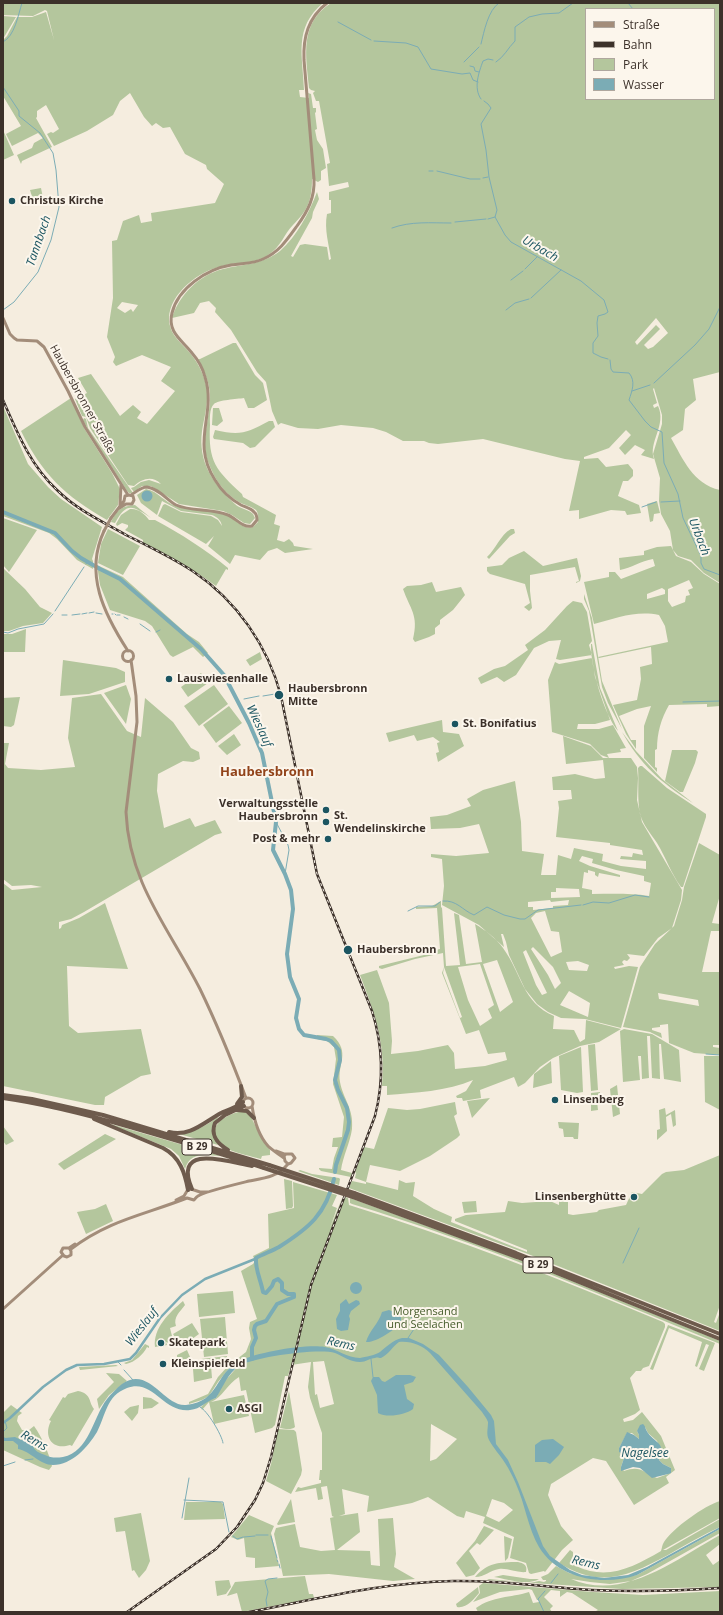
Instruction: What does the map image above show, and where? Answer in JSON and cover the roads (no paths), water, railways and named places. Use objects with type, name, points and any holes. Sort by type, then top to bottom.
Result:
[{"type":"highway","points":[[232,1153],[218,1143],[214,1136],[213,1129],[217,1120],[233,1110],[240,1100],[241,1086]]},
{"type":"highway","name":"B 29","points":[[3,1095],[32,1098],[77,1108],[232,1153],[243,1160],[264,1168],[354,1195],[517,1257],[720,1339]]},
{"type":"highway","name":"B 29","points":[[3,1098],[85,1114],[243,1160],[354,1195],[516,1252],[720,1334]]},
{"type":"highway","points":[[157,1130],[171,1133],[187,1132],[196,1129],[218,1115],[247,1104]]},
{"type":"highway","points":[[233,1110],[243,1110],[250,1113],[254,1118]]},
{"type":"highway","points":[[85,1114],[173,1154],[181,1165],[190,1193]]},
{"type":"highway","points":[[190,1193],[187,1172],[189,1165],[198,1158],[243,1160]]},
{"type":"main road","points":[[132,670],[127,661],[123,658],[126,652],[103,604],[95,575],[97,549],[104,530],[119,507],[129,496],[146,487],[155,490],[180,506],[222,513],[231,516],[245,526],[252,526],[256,522],[256,513],[238,503],[224,492],[214,479],[207,464],[203,442],[208,399],[207,385],[202,370],[192,353],[173,332],[171,321],[176,302],[189,287],[208,272],[223,267],[259,261],[278,250],[307,211],[312,199],[314,183],[304,43],[309,23],[318,10],[326,3]]},
{"type":"main road","name":"Haubersbronner Straße","points":[[3,319],[10,334],[14,338],[17,340],[37,341],[44,347],[68,391],[85,427],[121,485]]},
{"type":"main road","points":[[121,485],[129,496],[132,504],[125,502]]},
{"type":"main road","points":[[119,507],[121,485]]},
{"type":"main road","points":[[126,652],[132,653],[133,656],[131,660],[135,685],[137,722],[126,812],[129,842],[135,865],[146,894],[182,956],[217,1027],[247,1104],[253,1113],[264,1140],[274,1151],[285,1161],[293,1162],[295,1158],[292,1154],[274,1151]]},
{"type":"main road","points":[[127,661],[131,660]]},
{"type":"main road","points":[[190,1193],[192,1200],[197,1196],[210,1192],[278,1174],[285,1161],[286,1154]]},
{"type":"main road","points":[[3,1309],[62,1255],[63,1248],[70,1249],[86,1238],[121,1220],[170,1204],[190,1193],[210,1192]]},
{"type":"main road","points":[[190,1193],[197,1196]]},
{"type":"main road","points":[[62,1255],[65,1257],[70,1256],[70,1249]]},
{"type":"water","points":[[147,490],[151,492],[153,496],[151,500],[147,502],[143,500],[141,496],[143,492]]},
{"type":"water","points":[[354,1282],[358,1282],[362,1288],[358,1294],[354,1294],[350,1290],[350,1286]]},
{"type":"water","points":[[346,1299],[349,1304],[356,1300],[359,1301],[360,1304],[351,1311],[348,1330],[341,1331],[337,1329],[336,1319],[340,1311],[340,1304]]},
{"type":"water","points":[[389,1310],[401,1315],[401,1323],[380,1338],[366,1342],[382,1312]]},
{"type":"water","points":[[402,1338],[409,1338],[423,1344],[439,1355],[491,1415],[494,1421],[496,1444],[508,1460],[543,1546],[550,1556],[570,1570],[582,1575],[604,1578],[628,1575],[647,1567],[720,1527],[720,1529],[637,1575],[611,1580],[597,1580],[583,1578],[558,1567],[548,1558],[535,1540],[514,1479],[488,1438],[488,1422],[485,1416],[430,1353],[420,1346],[408,1342],[399,1342],[381,1358],[373,1358],[362,1362],[356,1362],[335,1353],[327,1352],[286,1354],[258,1359],[235,1369],[226,1380],[216,1398],[190,1410],[181,1410],[172,1406],[151,1391],[144,1388],[136,1386],[127,1388],[120,1391],[111,1401],[97,1432],[84,1449],[73,1459],[60,1464],[53,1465],[44,1463],[27,1452],[18,1449],[18,1445],[13,1441],[3,1441],[3,1436],[5,1438],[15,1437],[30,1442],[33,1444],[35,1450],[47,1456],[56,1458],[63,1457],[72,1454],[85,1441],[102,1406],[114,1391],[122,1384],[132,1380],[140,1380],[148,1383],[171,1400],[178,1404],[186,1405],[206,1398],[232,1366],[248,1358],[282,1350],[316,1346],[329,1348],[351,1357],[360,1358],[378,1353],[393,1342]]},
{"type":"water","points":[[396,1375],[410,1375],[416,1377],[413,1382],[404,1385],[407,1399],[414,1404],[413,1409],[396,1415],[382,1415],[378,1413],[377,1395],[371,1381],[373,1377],[379,1377],[385,1382]]},
{"type":"water","name":"Nagelsee","points":[[643,1424],[651,1437],[661,1446],[659,1460],[671,1468],[671,1473],[652,1478],[640,1468],[633,1467],[621,1471],[626,1452],[625,1450],[622,1450],[621,1453],[619,1452],[619,1448],[627,1432],[639,1439],[637,1431],[640,1425]]},
{"type":"water","points":[[553,1439],[564,1447],[559,1455],[550,1464],[546,1462],[535,1462],[535,1445],[542,1440]]},
{"type":"waterway","name":"Tannbach","points":[[3,42],[13,30],[22,3]]},
{"type":"waterway","points":[[481,44],[489,16],[495,6],[499,3]]},
{"type":"waterway","name":"Urbach","points":[[496,62],[515,41],[515,27],[529,17],[542,14],[559,13],[573,3]]},
{"type":"waterway","points":[[628,3],[632,8]]},
{"type":"waterway","points":[[338,22],[371,40]]},
{"type":"waterway","points":[[374,41],[406,43],[418,47],[431,69],[462,74],[470,73],[473,80],[478,82]]},
{"type":"waterway","points":[[464,62],[479,47]]},
{"type":"waterway","name":"Urbach","points":[[481,99],[477,90],[480,70],[483,61],[488,59],[493,60]]},
{"type":"waterway","points":[[470,66],[474,67],[475,71],[479,72]]},
{"type":"waterway","name":"Tannbach","points":[[3,87],[19,111],[19,116],[40,133],[53,153],[59,207],[51,240],[38,272],[14,302],[3,310]]},
{"type":"waterway","name":"Urbach","points":[[484,101],[491,108],[481,124],[489,177],[497,210],[495,217],[505,235],[511,242],[581,281],[604,300],[608,312],[598,316],[598,336],[593,343],[593,353],[608,359]]},
{"type":"waterway","points":[[437,171],[470,179],[480,179]]},
{"type":"waterway","name":"Urbach","points":[[483,178],[488,177]]},
{"type":"waterway","name":"Urbach","points":[[488,219],[495,217]]},
{"type":"waterway","points":[[455,222],[486,219]]},
{"type":"waterway","points":[[392,228],[414,223],[451,223]]},
{"type":"waterway","points":[[525,269],[537,257]]},
{"type":"waterway","points":[[531,298],[561,270]]},
{"type":"waterway","points":[[511,280],[523,271]]},
{"type":"waterway","points":[[506,310],[515,303],[529,299]]},
{"type":"waterway","points":[[654,383],[695,345],[709,329],[720,307]]},
{"type":"waterway","name":"Urbach","points":[[610,360],[611,369],[613,372],[629,373],[631,376],[633,386],[629,400],[651,427],[662,432],[664,463],[678,494],[683,518],[701,556],[701,563],[704,569],[720,575]]},
{"type":"waterway","points":[[632,391],[650,385]]},
{"type":"waterway","points":[[661,502],[680,501]]},
{"type":"waterway","points":[[642,507],[656,502]]},
{"type":"waterway","name":"Wieslauf","points":[[3,512],[55,533],[81,558],[120,579],[201,649],[224,675],[249,723],[262,753],[276,822],[273,850],[291,890],[293,909],[287,954],[290,977],[299,999],[296,1018],[299,1029],[304,1035],[331,1041],[339,1050],[340,1060],[335,1080],[347,1108],[349,1122],[335,1172]]},
{"type":"waterway","points":[[55,611],[84,567]]},
{"type":"waterway","points":[[89,613],[94,612]]},
{"type":"waterway","points":[[82,614],[87,613]]},
{"type":"waterway","points":[[96,613],[102,614]]},
{"type":"waterway","points":[[3,632],[8,633],[18,629],[44,624],[53,614]]},
{"type":"waterway","points":[[72,615],[80,614]]},
{"type":"waterway","points":[[62,615],[67,615]]},
{"type":"waterway","points":[[124,617],[128,619]]},
{"type":"waterway","points":[[140,624],[150,631]]},
{"type":"waterway","points":[[156,632],[160,630]]},
{"type":"waterway","points":[[263,696],[275,694]]},
{"type":"waterway","points":[[244,699],[259,696]]},
{"type":"waterway","points":[[683,702],[720,701]]},
{"type":"waterway","points":[[276,822],[289,850],[285,874]]},
{"type":"waterway","points":[[583,905],[593,902],[609,903],[635,895],[649,897]]},
{"type":"waterway","points":[[443,901],[452,902],[474,915],[487,907],[504,915],[520,919],[525,919],[538,910],[581,905]]},
{"type":"waterway","points":[[408,911],[418,906],[435,906],[440,902]]},
{"type":"waterway","points":[[706,1054],[720,1055]]},
{"type":"waterway","name":"Wieslauf","points":[[252,1359],[252,1347],[256,1338],[254,1330],[255,1326],[266,1321],[277,1304],[294,1297],[294,1294],[288,1294],[282,1290],[282,1283],[278,1279],[274,1281],[266,1293],[263,1292],[257,1271],[256,1258],[290,1240],[315,1219],[326,1202],[334,1179]]},
{"type":"waterway","points":[[623,1263],[639,1228]]},
{"type":"waterway","name":"Wieslauf","points":[[3,1423],[43,1387],[66,1370],[77,1365],[104,1364],[130,1359],[136,1353],[160,1318],[182,1295],[205,1279],[255,1259]]},
{"type":"waterway","points":[[408,1338],[414,1329],[411,1315]]},
{"type":"waterway","points":[[371,1359],[373,1377]]},
{"type":"waterway","name":"Wieslauf","points":[[118,1362],[121,1365]]},
{"type":"waterway","points":[[124,1370],[133,1380]]},
{"type":"waterway","points":[[200,1407],[214,1423],[223,1443]]},
{"type":"waterway","points":[[3,1432],[7,1428],[5,1421]]},
{"type":"waterway","points":[[25,1460],[33,1459]]},
{"type":"waterway","points":[[3,1466],[15,1462]]},
{"type":"waterway","points":[[182,1518],[189,1478]]},
{"type":"waterway","points":[[184,1500],[223,1502],[229,1532]]},
{"type":"waterway","points":[[256,1535],[268,1535]]},
{"type":"waterway","points":[[233,1536],[237,1539],[243,1537]]},
{"type":"waterway","points":[[244,1537],[255,1536]]},
{"type":"waterway","points":[[271,1536],[277,1558]]},
{"type":"waterway","points":[[279,1564],[280,1568]]},
{"type":"waterway","points":[[551,1583],[558,1574]]},
{"type":"waterway","points":[[267,1606],[266,1600],[268,1592],[265,1581],[268,1579],[277,1578]]},
{"type":"waterway","points":[[544,1612],[538,1599],[545,1591]]},
{"type":"railway","points":[[3,400],[25,448],[39,470],[57,490],[73,504],[128,536],[178,562],[210,584],[237,611],[259,642],[268,660],[281,696],[317,874],[372,1011],[376,1024],[380,1050],[381,1077],[375,1116],[311,1285],[271,1457],[263,1483],[255,1500],[237,1527],[216,1549],[127,1612]]},
{"type":"railway","points":[[249,1612],[351,1592],[402,1584],[427,1582],[471,1581],[624,1591],[720,1588]]},
{"type":"place","name":"Christus Kirche","points":[[12,201]]},
{"type":"place","name":"Lauswiesenhalle","points":[[169,679]]},
{"type":"place","name":"Haubersbronn Mitte","points":[[279,695]]},
{"type":"place","name":"St. Bonifatius","points":[[455,724]]},
{"type":"place","name":"Verwaltungsstelle Haubersbronn","points":[[326,810]]},
{"type":"place","name":"St. Wendelinskirche","points":[[326,822]]},
{"type":"place","name":"Post & mehr","points":[[328,839]]},
{"type":"place","name":"Haubersbronn","points":[[348,950]]},
{"type":"place","name":"Linsenberg","points":[[555,1100]]},
{"type":"place","name":"Linsenberghütte","points":[[634,1197]]},
{"type":"place","name":"Skatepark","points":[[161,1343]]},
{"type":"place","name":"Kleinspielfeld","points":[[163,1364]]},
{"type":"place","name":"ASGI","points":[[229,1409]]},
{"type":"district","name":"Haubersbronn","points":[[267,772]]},
{"type":"park label","name":"Morgensand und Seelachen","points":[[425,1318]]},
{"type":"water label","name":"Rems","points":[[341,1344]]},
{"type":"water label","name":"Rems","points":[[34,1441]]},
{"type":"water label","name":"Rems","points":[[586,1563]]}]
